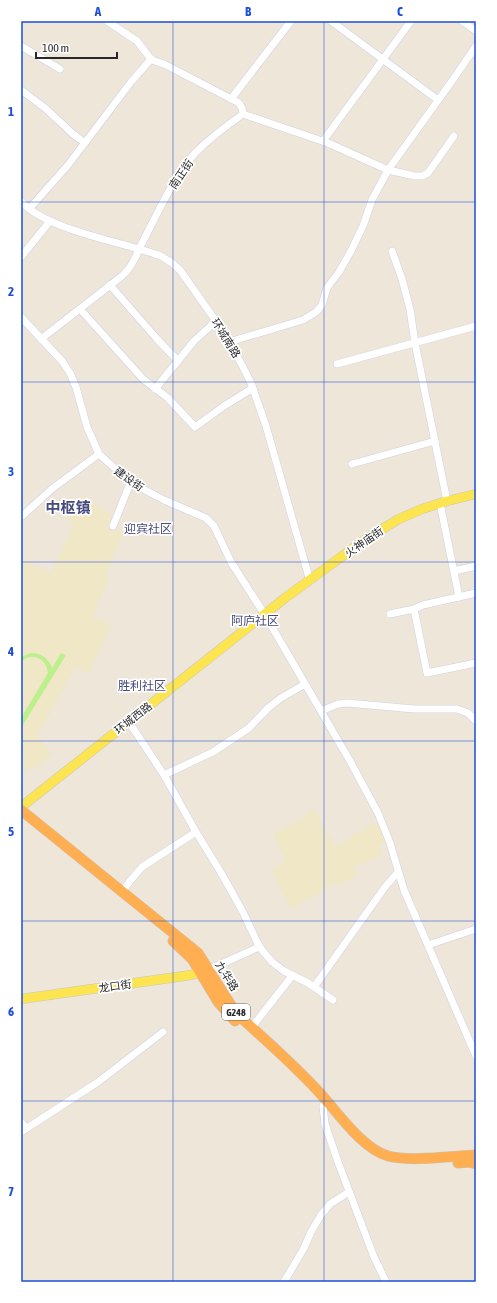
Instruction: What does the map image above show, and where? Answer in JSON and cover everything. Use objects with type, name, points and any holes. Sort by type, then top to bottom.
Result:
[{"type":"highway","name":"九华路","points":[[21,810],[198,953],[204,971],[218,1002],[324,1106],[354,1141],[366,1152],[379,1159],[407,1165],[470,1162],[476,1164]]},
{"type":"highway","name":"九华路","points":[[21,817],[183,950],[204,971],[232,1007],[252,1028],[318,1090],[359,1136],[375,1150],[388,1156],[407,1159],[476,1155]]},
{"type":"main road","name":"火神庙街","points":[[265,615],[310,580],[382,528],[410,514],[444,502],[476,494]]},
{"type":"main road","name":"环城西路","points":[[21,807],[265,615]]},
{"type":"main road","name":"龙口街","points":[[21,999],[191,975],[204,971]]},
{"type":"street","points":[[108,21],[137,41],[151,58],[241,105],[243,114],[323,142],[388,170],[415,176],[425,175],[428,173],[454,136]]},
{"type":"street","points":[[231,99],[291,21]]},
{"type":"street","points":[[331,21],[438,100]]},
{"type":"street","points":[[323,142],[411,21]]},
{"type":"street","points":[[462,21],[476,31]]},
{"type":"street","points":[[21,46],[60,69]]},
{"type":"street","points":[[228,342],[303,320],[316,312],[322,305],[327,288],[339,272],[351,251],[363,226],[372,200],[388,170],[476,46]]},
{"type":"street","points":[[29,209],[85,143],[151,58]]},
{"type":"street","points":[[21,90],[45,108],[72,134],[85,143]]},
{"type":"street","name":"南正街","points":[[41,339],[129,269],[174,182],[189,161],[216,134],[243,114]]},
{"type":"street","name":"环城南路","points":[[21,201],[29,209],[50,221],[68,228],[161,256],[176,266],[216,321],[246,372],[253,388],[266,426],[310,580]]},
{"type":"street","points":[[21,257],[50,221]]},
{"type":"street","points":[[392,251],[406,293],[435,441],[459,597]]},
{"type":"street","points":[[110,285],[178,361]]},
{"type":"street","points":[[80,309],[143,379],[168,398],[195,427],[224,406],[253,388]]},
{"type":"street","name":"建设街","points":[[21,317],[62,361],[70,373],[76,387],[87,427],[99,454],[110,465],[131,481],[159,498],[206,518],[211,522],[235,567],[265,615],[351,762],[378,813],[390,843],[404,890],[476,1054]]},
{"type":"street","points":[[155,389],[194,341],[216,321]]},
{"type":"street","points":[[337,364],[476,326]]},
{"type":"street","points":[[352,464],[435,441]]},
{"type":"street","points":[[21,517],[53,488],[99,454]]},
{"type":"street","points":[[113,526],[131,481]]},
{"type":"street","points":[[454,571],[476,566]]},
{"type":"street","points":[[390,614],[476,593]]},
{"type":"street","points":[[414,609],[427,673],[476,663]]},
{"type":"street","points":[[164,775],[213,752],[249,728],[273,704],[305,684]]},
{"type":"street","points":[[321,711],[338,704],[347,703],[414,709],[454,708],[468,713],[476,721]]},
{"type":"street","points":[[129,722],[164,775],[243,912],[259,947],[272,962],[284,971],[314,987],[333,1000]]},
{"type":"street","points":[[123,892],[135,874],[142,867],[196,832]]},
{"type":"street","points":[[314,987],[385,887],[398,872]]},
{"type":"street","points":[[428,946],[476,929]]},
{"type":"street","points":[[204,971],[259,947]]},
{"type":"street","points":[[252,1028],[292,976]]},
{"type":"street","points":[[21,1122],[24,1130],[98,1082],[163,1032]]},
{"type":"street","points":[[324,1106],[325,1124],[374,1257],[386,1282]]},
{"type":"street","points":[[284,1282],[304,1248],[320,1214],[330,1204],[349,1192]]},
{"type":"shaded area","points":[[81,495],[112,516],[107,526],[123,532],[106,576],[109,578],[93,616],[112,625],[88,674],[75,667],[47,719],[36,735],[52,755],[34,769],[31,766],[21,775],[21,559],[51,573],[74,524],[67,519]]},
{"type":"shaded area","points":[[314,809],[335,847],[376,822],[386,842],[378,846],[382,855],[354,867],[358,874],[339,886],[336,882],[291,909],[271,870],[286,861],[273,834],[306,816],[305,814]]},
{"type":"green space","points":[[31,653],[44,657],[52,668],[61,653],[66,655],[21,728],[21,718],[48,673],[45,664],[38,658],[30,657],[21,662],[21,657]]},
{"type":"district","name":"中枢镇","points":[[68,507]]},
{"type":"district","name":"迎宾社区","points":[[148,529]]},
{"type":"district","name":"阿庐社区","points":[[255,621]]},
{"type":"district","name":"胜利社区","points":[[142,686]]}]
